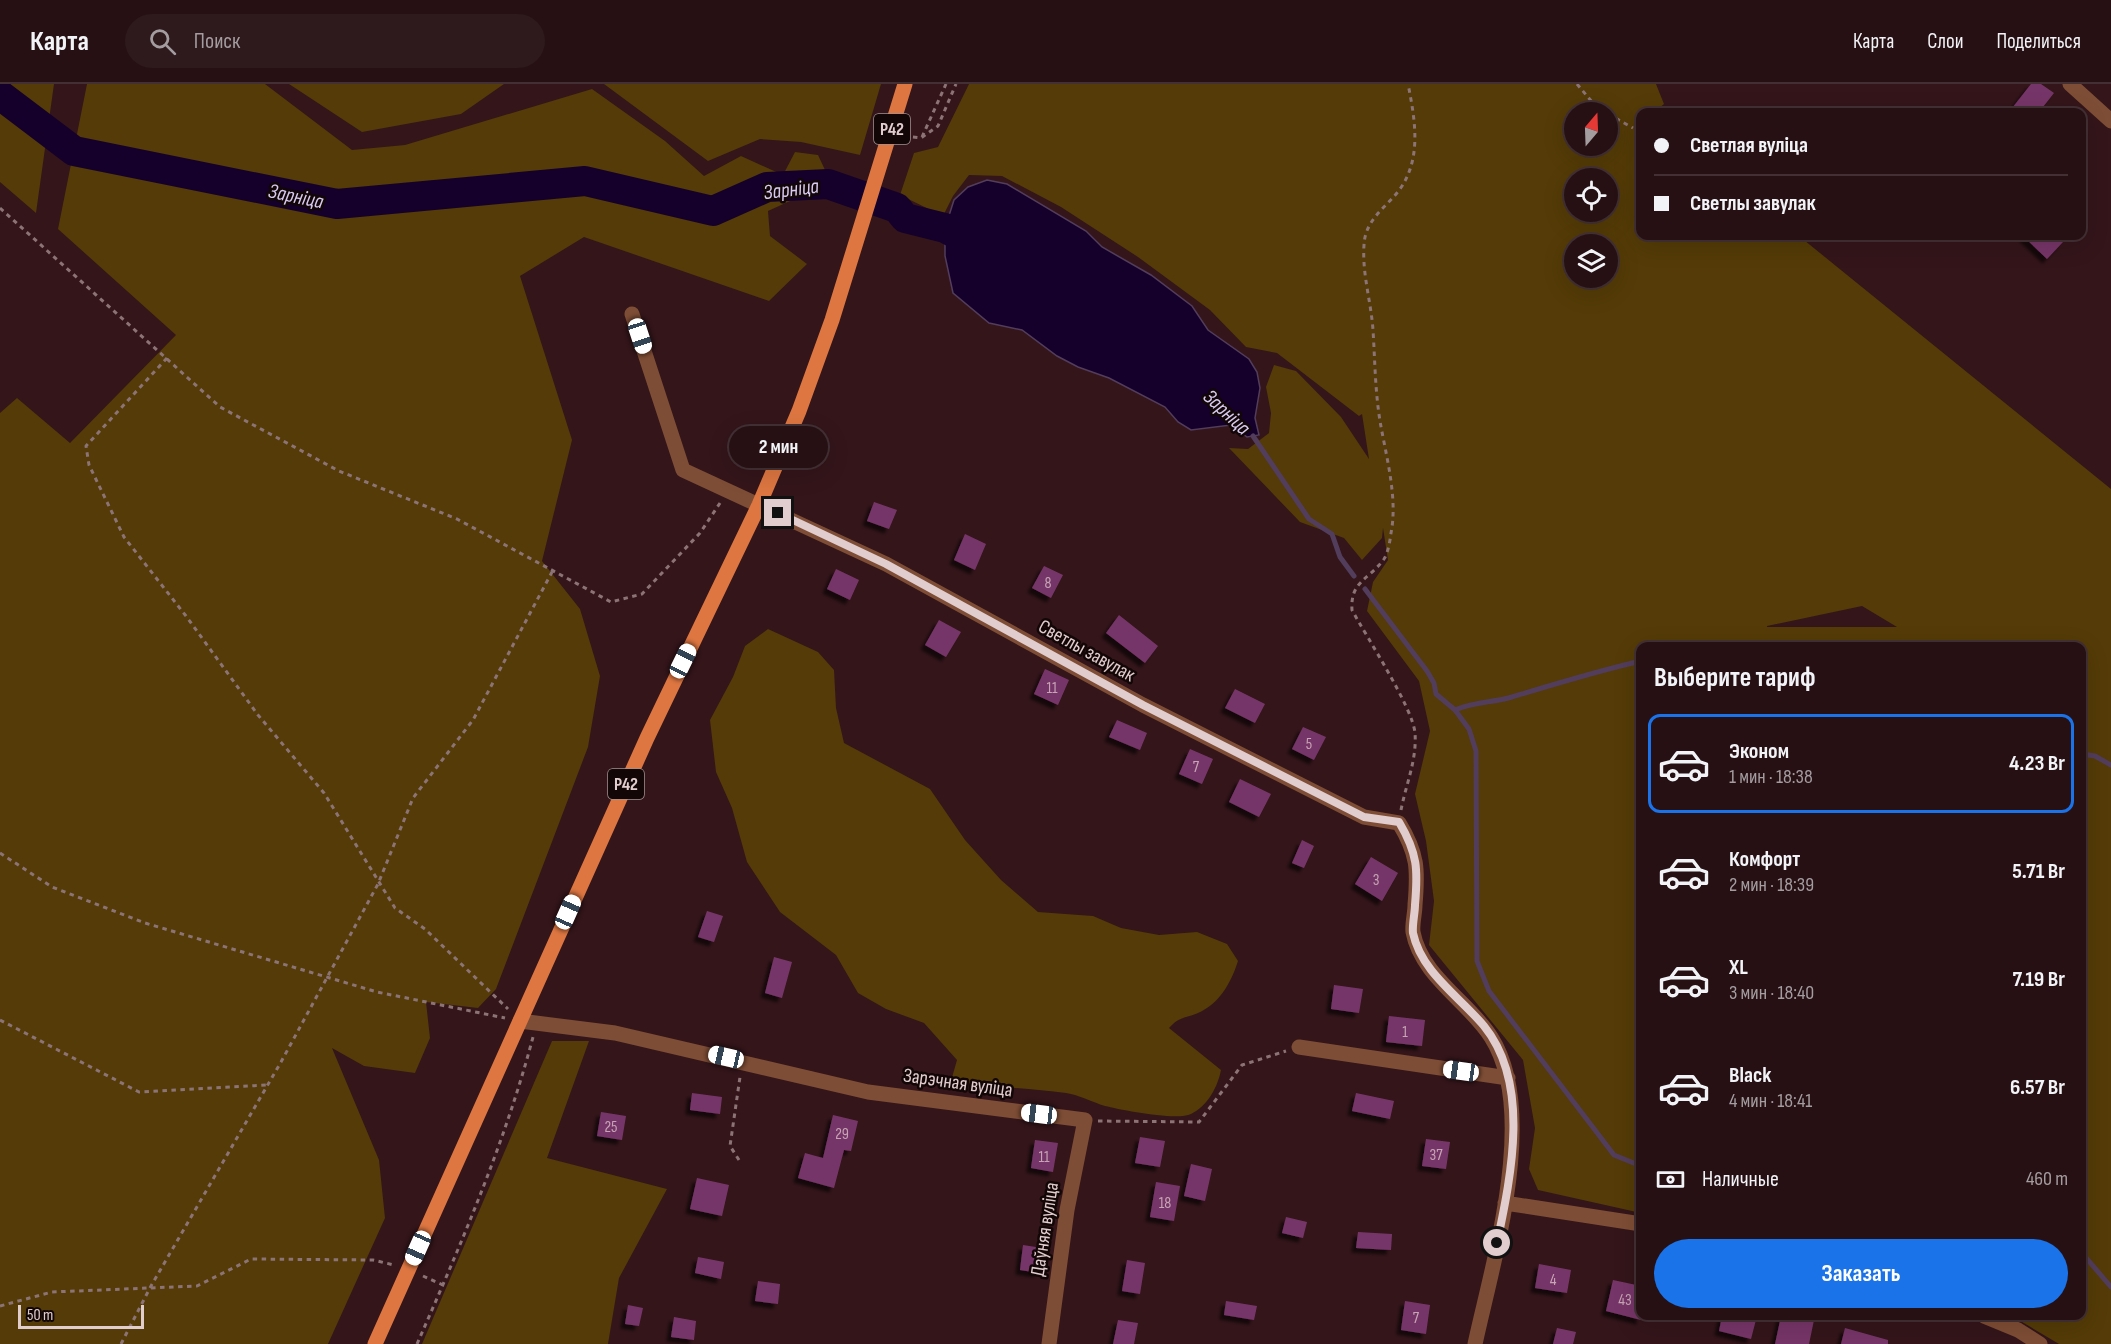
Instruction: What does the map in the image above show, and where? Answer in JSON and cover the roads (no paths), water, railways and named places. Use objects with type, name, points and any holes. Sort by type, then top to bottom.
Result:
[{"type":"main road","name":"Р42","points":[[375,1344],[646,738],[759,505],[799,411],[832,320],[906,84]]},
{"type":"street","points":[[2070,84],[2111,121]]},
{"type":"street","name":"Светлы завулак","points":[[632,314],[683,470],[886,564],[1143,705],[1364,817],[1399,822],[1408,837],[1418,868],[1413,932],[1429,967],[1485,1027],[1502,1055],[1508,1078]]},
{"type":"street","name":"Зарэчная вуліца","points":[[520,1021],[615,1033],[868,1092],[1085,1120]]},
{"type":"street","points":[[1299,1047],[1508,1078],[1513,1120],[1505,1203],[1475,1344]]},
{"type":"street","name":"Даўняя вуліца","points":[[1049,1344],[1067,1210],[1085,1120]]},
{"type":"street","points":[[1505,1203],[1636,1223]]},
{"type":"street","points":[[1994,1320],[2018,1330],[2040,1344]]},
{"type":"water","points":[[987,180],[1007,184],[1086,231],[1102,247],[1151,275],[1192,306],[1208,330],[1249,359],[1257,372],[1260,388],[1255,418],[1259,435],[1247,437],[1231,425],[1191,430],[1178,422],[1165,407],[1109,378],[1078,367],[1057,356],[1022,330],[989,323],[953,293],[945,256],[945,228],[954,200],[968,187]]},
{"type":"waterway","name":"Зарніца","points":[[0,95],[74,151],[337,204],[585,181],[713,211],[767,187],[828,184],[897,208],[905,218],[945,228],[981,247]]},
{"type":"waterway","name":"Зарніца","points":[[1253,436],[1309,519],[1332,534],[1340,557],[1354,576]]},
{"type":"waterway","name":"Зарніца","points":[[1365,589],[1427,671],[1434,683],[1436,694],[1455,710],[1512,697],[1636,662]]},
{"type":"waterway","points":[[1455,710],[1469,729],[1476,751],[1477,961],[1489,991],[1614,1155],[1636,1164]]},
{"type":"waterway","name":"Зарніца","points":[[2086,755],[2095,756],[2111,765]]},
{"type":"waterway","points":[[2086,1258],[2111,1287]]}]
